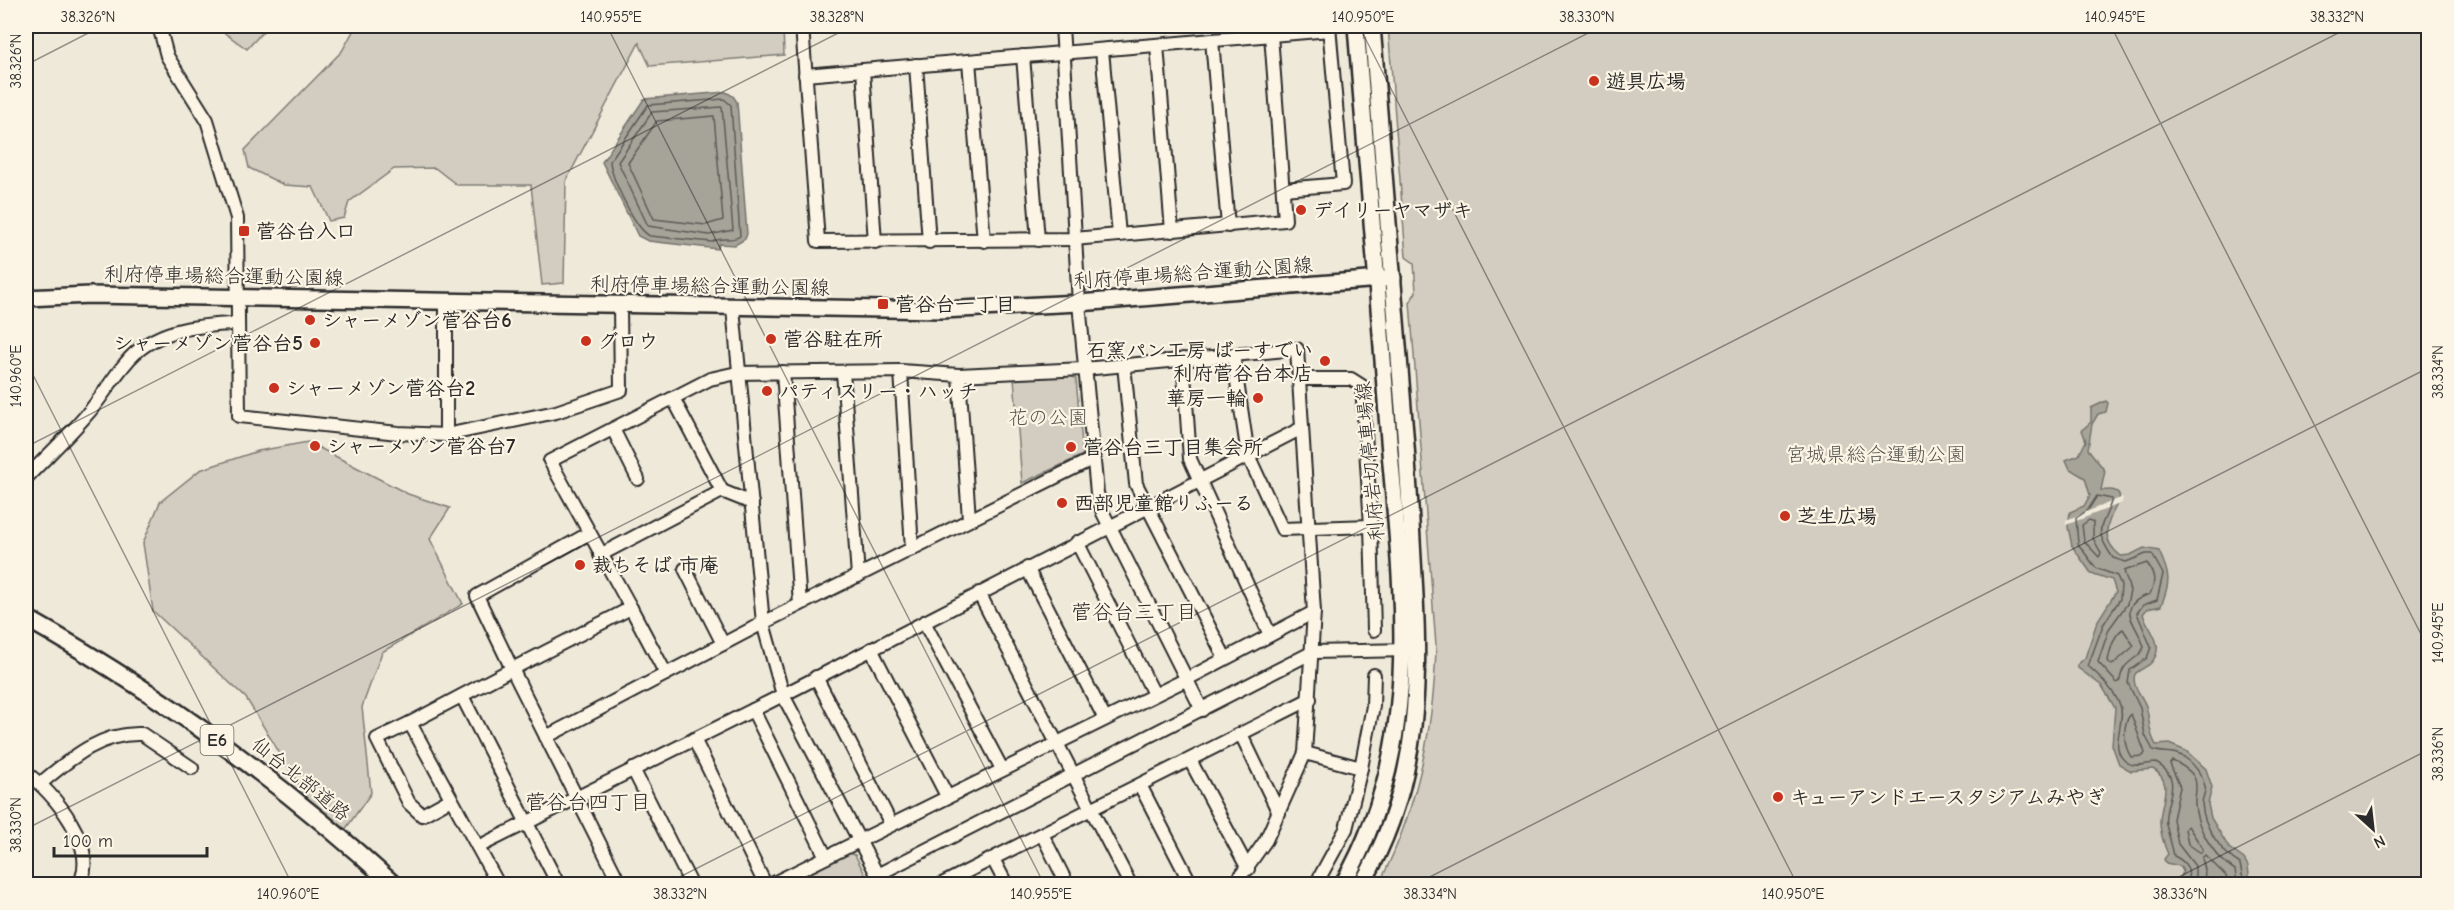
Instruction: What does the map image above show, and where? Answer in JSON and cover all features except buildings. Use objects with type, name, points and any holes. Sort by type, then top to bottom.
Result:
[{"type":"highway","name":"仙台北部道路","points":[[26,618],[141,687],[214,738],[282,789],[393,885]]},
{"type":"main road","name":"利府岩切停車場線","points":[[1356,26],[1385,279],[1419,650],[1414,729],[1403,785],[1389,825],[1362,885]]},
{"type":"main road","name":"利府岩切停車場線","points":[[1343,885],[1374,823],[1390,771],[1400,704],[1403,650],[1372,26]]},
{"type":"main road","name":"利府停車場総合運動公園線","points":[[26,298],[90,295],[942,310],[1079,303],[1385,279]]},
{"type":"street","points":[[159,26],[167,56],[203,111],[224,170],[238,231],[239,416],[398,433],[446,435],[556,412],[621,390],[620,306]]},
{"type":"street","points":[[802,26],[818,242],[1074,240],[1285,220],[1271,35]]},
{"type":"street","points":[[1062,26],[1074,240],[1092,459],[1097,493],[1109,526],[1202,710]]},
{"type":"street","points":[[805,75],[1329,28],[1343,184],[1283,189]]},
{"type":"street","points":[[1212,40],[1228,226]]},
{"type":"street","points":[[1157,45],[1172,231]]},
{"type":"street","points":[[1102,50],[1119,235]]},
{"type":"street","points":[[1023,56],[1038,240]]},
{"type":"street","points":[[969,61],[984,241]]},
{"type":"street","points":[[916,65],[929,242]]},
{"type":"street","points":[[863,70],[875,242]]},
{"type":"street","points":[[446,300],[446,435]]},
{"type":"street","points":[[733,308],[737,373],[764,623],[783,695],[880,880],[1073,776],[1313,652],[1419,650]]},
{"type":"street","points":[[26,478],[90,411],[126,362],[144,346],[168,333],[198,325],[237,324]]},
{"type":"street","points":[[666,674],[550,461],[710,379],[737,373],[901,371],[959,375],[1084,369],[1297,349],[1314,612],[1305,753],[1279,813],[1248,869],[1235,885]]},
{"type":"street","points":[[1233,355],[1248,455],[1282,529],[1309,530],[1371,526]]},
{"type":"street","points":[[1183,359],[1190,459],[1270,635]]},
{"type":"street","points":[[1124,365],[1136,484],[1225,658]]},
{"type":"street","points":[[901,371],[912,549]]},
{"type":"street","points":[[783,372],[801,604]]},
{"type":"street","points":[[843,372],[858,576]]},
{"type":"street","points":[[959,375],[969,519]]},
{"type":"street","points":[[1299,379],[1351,379],[1362,386],[1371,526],[1374,630]]},
{"type":"street","points":[[673,398],[722,491],[752,503]]},
{"type":"street","points":[[478,847],[783,695],[1146,506],[1302,428]]},
{"type":"street","points":[[613,429],[638,479]]},
{"type":"street","points":[[546,737],[801,604],[1092,459]]},
{"type":"street","points":[[600,555],[722,491]]},
{"type":"street","points":[[588,534],[477,596],[620,885]]},
{"type":"street","points":[[1077,542],[1154,694]]},
{"type":"street","points":[[1027,568],[1105,719]]},
{"type":"street","points":[[685,569],[723,644]]},
{"type":"street","points":[[979,593],[1130,885]]},
{"type":"street","points":[[452,799],[422,815],[409,803],[377,739],[631,608]]},
{"type":"street","points":[[772,885],[947,796],[1187,679],[1314,612]]},
{"type":"street","points":[[924,622],[1002,769]]},
{"type":"street","points":[[871,649],[947,796]]},
{"type":"street","points":[[1316,885],[1346,829],[1373,706],[1374,675]]},
{"type":"street","points":[[816,677],[891,824]]},
{"type":"street","points":[[462,696],[558,885]]},
{"type":"street","points":[[943,884],[1310,699]]},
{"type":"street","points":[[753,710],[826,857]]},
{"type":"street","points":[[410,723],[498,885]]},
{"type":"street","points":[[41,783],[93,743],[134,734],[142,734],[192,768]]},
{"type":"street","points":[[1241,734],[1279,813]]},
{"type":"street","points":[[694,739],[765,885]]},
{"type":"street","points":[[1305,753],[1361,768]]},
{"type":"street","points":[[1190,760],[1248,869]]},
{"type":"street","points":[[633,769],[691,885]]},
{"type":"street","points":[[26,773],[41,783],[80,839],[86,863],[84,876],[79,885]]},
{"type":"street","points":[[1140,785],[1191,885]]},
{"type":"street","points":[[1042,834],[1066,885]]},
{"type":"street","points":[[993,859],[1006,885]]},
{"type":"green space","points":[[215,26],[268,26],[247,49]]},
{"type":"green space","points":[[356,26],[783,26],[784,55],[650,66],[639,43],[566,181],[564,283],[542,285],[531,185],[457,185],[435,168],[394,169],[349,202],[344,218],[329,221],[313,187],[284,185],[249,168],[245,150],[342,51]]},
{"type":"green space","name":"宮城県総合運動公園","points":[[1388,26],[2428,26],[2428,884],[1379,884],[1404,827],[1421,768],[1432,708],[1436,646],[1410,302],[1416,292],[1414,263],[1406,257]]},
{"type":"green space","name":"花の公園","points":[[1070,375],[1076,379],[1083,455],[1022,483],[1014,378]]},
{"type":"green space","points":[[308,442],[408,494],[450,508],[430,539],[463,604],[382,652],[362,707],[371,793],[335,844],[246,698],[153,611],[143,543],[160,502],[200,470],[258,451]]},
{"type":"green space","points":[[844,852],[855,855],[870,884],[785,884]]},
{"type":"water","points":[[726,92],[737,102],[747,234],[745,239],[735,245],[719,244],[718,249],[648,241],[638,236],[602,162],[644,99]]},
{"type":"water","points":[[2106,401],[2108,403],[2106,412],[2098,414],[2092,424],[2088,449],[2105,471],[2101,490],[2113,490],[2119,495],[2108,525],[2107,535],[2111,545],[2121,556],[2130,555],[2144,548],[2159,551],[2168,578],[2161,606],[2147,609],[2143,614],[2155,638],[2157,650],[2151,663],[2135,674],[2134,683],[2146,706],[2156,745],[2169,744],[2186,751],[2206,769],[2212,787],[2208,804],[2211,818],[2229,848],[2244,859],[2248,866],[2250,884],[2179,884],[2183,871],[2180,866],[2166,863],[2164,859],[2168,854],[2160,826],[2165,793],[2163,780],[2160,774],[2153,769],[2131,771],[2119,764],[2112,745],[2115,708],[2102,686],[2077,665],[2085,658],[2097,622],[2116,592],[2112,580],[2091,573],[2072,546],[2068,527],[2070,512],[2084,506],[2090,495],[2085,478],[2070,469],[2066,460],[2079,455],[2086,441],[2082,430],[2091,422],[2091,408]]},
{"type":"pier","points":[[2123,497],[2122,503],[2066,525],[2066,520]]},
{"type":"place","name":"遊具広場","points":[[1594,81]]},
{"type":"place","name":"デイリーヤマザキ","points":[[1301,210]]},
{"type":"place","name":"菅谷台入口","points":[[244,231]]},
{"type":"place","name":"菅谷台一丁目","points":[[883,304]]},
{"type":"place","name":"シャーメゾン菅谷台6","points":[[310,320]]},
{"type":"place","name":"菅谷駐在所","points":[[771,339]]},
{"type":"place","name":"グロウ","points":[[586,341]]},
{"type":"place","name":"シャーメゾン菅谷台5","points":[[315,343]]},
{"type":"place","name":"石窯パン工房 ばーすでい 利府菅谷台本店","points":[[1325,361]]},
{"type":"place","name":"シャーメゾン菅谷台2","points":[[274,388]]},
{"type":"place","name":"パティスリー・ハッチ","points":[[767,391]]},
{"type":"place","name":"華房一輪","points":[[1258,398]]},
{"type":"place","name":"シャーメゾン菅谷台7","points":[[315,446]]},
{"type":"place","name":"菅谷台三丁目集会所","points":[[1071,447]]},
{"type":"place","name":"西部児童館りふーる","points":[[1062,503]]},
{"type":"place","name":"芝生広場","points":[[1785,516]]},
{"type":"place","name":"裁ちそば 市庵","points":[[580,565]]},
{"type":"place","name":"キューアンドエースタジアムみやぎ","points":[[1778,797]]},
{"type":"district","name":"菅谷台三丁目","points":[[1134,612]]},
{"type":"district","name":"菅谷台四丁目","points":[[588,802]]}]
